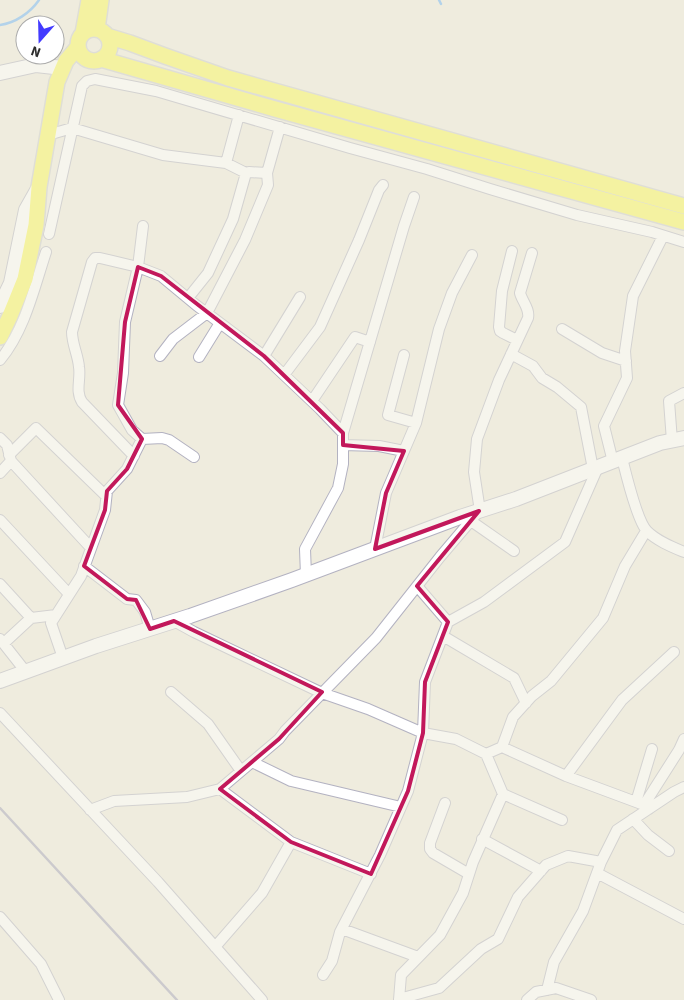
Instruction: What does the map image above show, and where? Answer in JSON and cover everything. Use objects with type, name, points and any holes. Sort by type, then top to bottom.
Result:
[{"type":"main road","points":[[97,0],[91,36],[78,51],[83,57],[275,108],[684,222]]},
{"type":"main road","points":[[0,73],[36,65],[60,75],[105,56],[110,44],[91,36]]},
{"type":"main road","points":[[0,337],[25,279],[36,225],[39,187],[60,75],[66,62],[91,36]]},
{"type":"main road","points":[[91,36],[130,43],[228,78],[684,206]]},
{"type":"main road","points":[[0,306],[11,283],[26,210],[39,187]]},
{"type":"main road","points":[[0,681],[477,514],[617,460],[678,439]]},
{"type":"street","points":[[49,234],[82,86],[86,81],[92,80],[156,91],[427,168],[577,215],[684,242]]},
{"type":"street","points":[[226,163],[239,115]]},
{"type":"street","points":[[160,356],[173,338],[206,313],[251,227],[268,185],[267,173],[280,127]]},
{"type":"street","points":[[48,135],[72,128],[163,155],[226,163],[246,173],[267,173]]},
{"type":"street","points":[[188,298],[208,273],[233,219],[246,173]]},
{"type":"street","points":[[284,375],[320,327],[379,190],[383,185]]},
{"type":"street","points":[[306,575],[305,549],[338,488],[343,464],[342,433],[414,197]]},
{"type":"street","points":[[143,226],[138,267],[125,322],[123,373],[118,405],[132,430],[142,439],[162,438],[169,440],[194,456]]},
{"type":"street","points":[[663,236],[633,296],[625,350],[627,378],[604,426],[646,531],[667,545],[684,552]]},
{"type":"street","points":[[512,251],[502,291],[499,327],[500,331],[517,340]]},
{"type":"street","points":[[0,360],[21,324],[46,252]]},
{"type":"street","points":[[514,552],[477,514],[474,472],[478,439],[499,380],[529,314],[520,293],[532,253]]},
{"type":"street","points":[[375,549],[386,493],[416,423],[439,329],[452,293],[472,255]]},
{"type":"street","points":[[134,456],[78,396],[79,364],[72,332],[92,262],[95,258],[138,267],[161,276],[206,313],[264,356],[312,401],[342,433]]},
{"type":"street","points":[[264,356],[300,297]]},
{"type":"street","points":[[199,357],[220,323]]},
{"type":"street","points":[[562,329],[602,353],[626,361]]},
{"type":"street","points":[[312,401],[355,337],[370,342]]},
{"type":"street","points":[[323,975],[332,961],[342,929],[371,874],[408,791],[423,733],[426,682],[448,622],[484,602],[565,542],[596,468],[581,407],[557,386],[542,378],[533,366],[511,354]]},
{"type":"street","points":[[404,355],[388,415],[416,423]]},
{"type":"street","points":[[678,439],[669,401],[684,394]]},
{"type":"street","points":[[0,473],[10,458],[36,428],[106,496]]},
{"type":"street","points":[[0,438],[7,445],[10,458],[91,548]]},
{"type":"street","points":[[63,658],[51,623],[81,576],[105,510],[107,491],[127,469],[142,439]]},
{"type":"street","points":[[343,445],[379,446],[404,450]]},
{"type":"street","points":[[90,810],[114,801],[187,797],[220,789],[280,739],[285,731],[376,638],[477,514]]},
{"type":"street","points":[[0,520],[69,594]]},
{"type":"street","points":[[486,754],[502,747],[513,717],[532,696],[551,682],[602,618],[625,566],[646,531]]},
{"type":"street","points":[[84,566],[126,598],[136,600],[145,612],[150,629]]},
{"type":"street","points":[[0,584],[31,618]]},
{"type":"street","points":[[417,586],[448,622]]},
{"type":"street","points":[[26,672],[2,641],[31,618],[56,615]]},
{"type":"street","points":[[174,621],[322,693],[368,709],[423,733],[456,739],[486,754],[504,794],[562,820]]},
{"type":"street","points":[[443,636],[514,678],[526,703]]},
{"type":"street","points":[[566,776],[622,700],[674,652]]},
{"type":"street","points":[[171,692],[208,724],[241,771]]},
{"type":"street","points":[[0,713],[158,882],[262,1000]]},
{"type":"street","points":[[547,990],[554,962],[583,911],[601,862],[618,830],[633,819],[643,806],[684,739]]},
{"type":"street","points":[[502,747],[566,776],[643,806],[684,787]]},
{"type":"street","points":[[643,806],[652,749]]},
{"type":"street","points":[[252,762],[290,781],[401,807]]},
{"type":"street","points":[[220,789],[291,842],[371,874]]},
{"type":"street","points":[[504,794],[482,839],[463,893],[440,935],[401,975],[399,1000],[439,988],[481,948],[498,940],[518,897],[546,865],[568,856],[601,862]]},
{"type":"street","points":[[444,803],[430,843],[430,849],[433,854],[469,874]]},
{"type":"street","points":[[633,819],[648,835],[669,851]]},
{"type":"street","points":[[482,839],[541,871]]},
{"type":"street","points":[[215,947],[262,893],[291,842]]},
{"type":"street","points":[[597,873],[684,919]]},
{"type":"street","points":[[0,916],[41,964],[58,1000]]},
{"type":"street","points":[[342,929],[418,958]]},
{"type":"street","points":[[526,1000],[536,992],[556,988],[591,1000]]},
{"type":"highlighted area","points":[[138,267],[161,276],[264,356],[343,433],[343,445],[404,451],[386,493],[375,549],[479,511],[417,586],[448,622],[425,682],[423,733],[408,791],[371,874],[291,842],[220,789],[279,739],[322,692],[174,621],[150,629],[136,600],[127,599],[84,566],[105,510],[107,491],[127,469],[142,439],[118,405],[125,322]]},
{"type":"waterway","points":[[0,25],[22,17],[39,0]]},
{"type":"waterway","points":[[439,0],[441,4]]},
{"type":"railway","points":[[0,808],[177,1000]]}]
